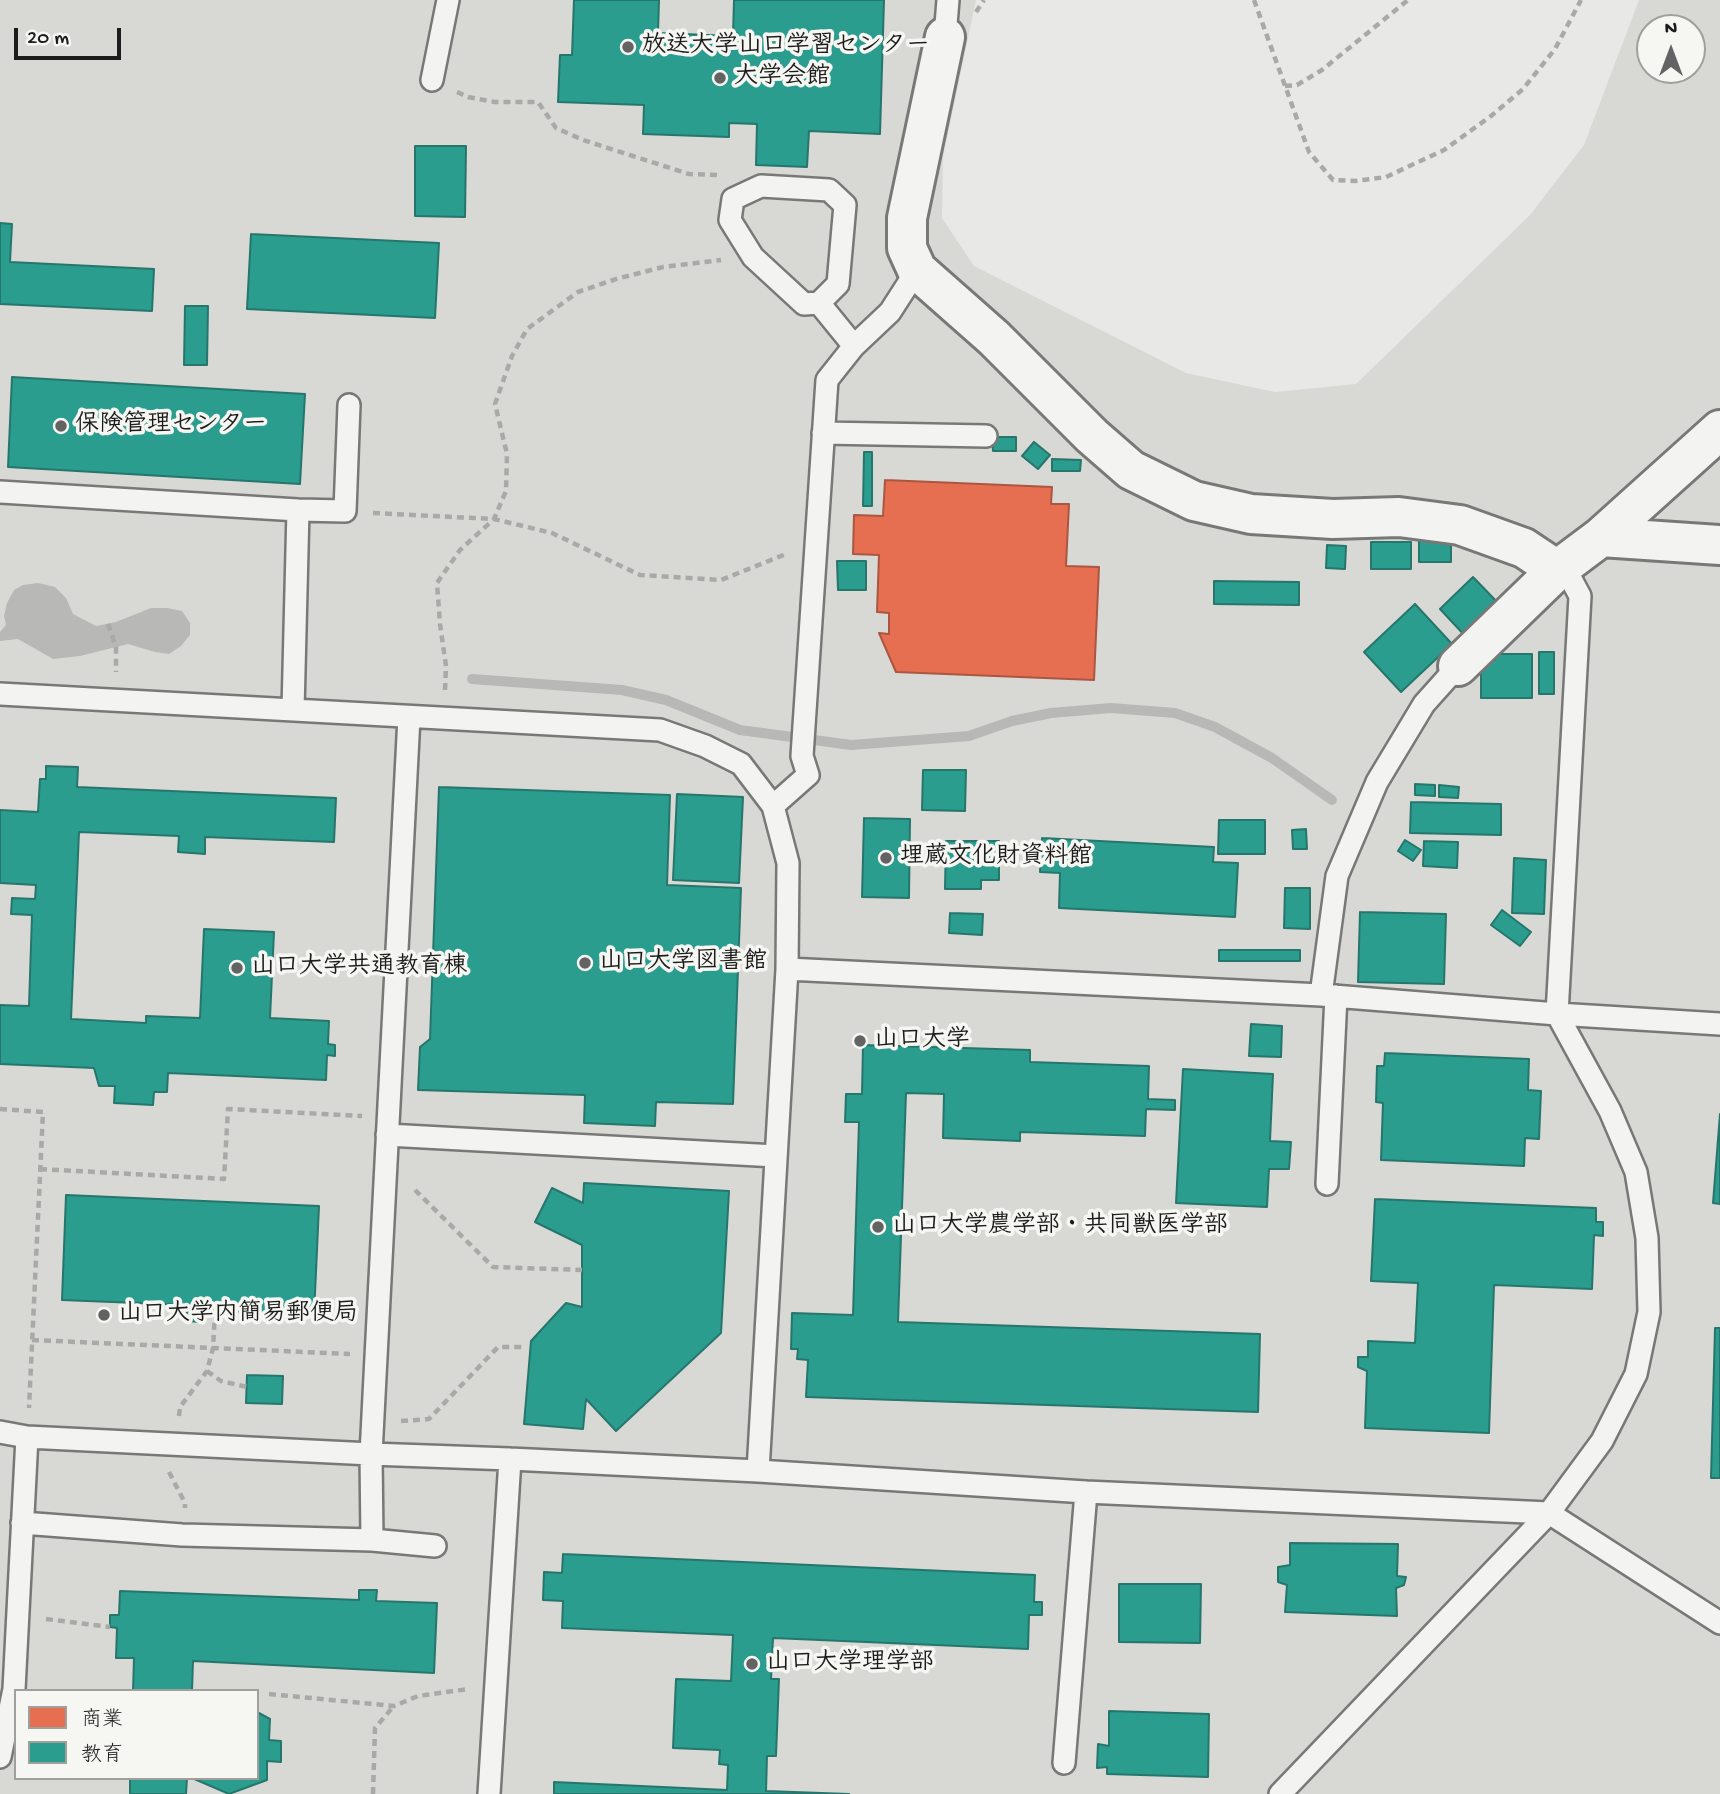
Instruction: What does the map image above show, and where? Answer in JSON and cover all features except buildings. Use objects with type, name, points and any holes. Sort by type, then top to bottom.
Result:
[{"type":"street","points":[[947,18],[906,218],[906,248],[917,270],[994,338],[1092,436],[1131,470],[1194,501],[1251,514],[1333,519],[1399,517],[1460,525],[1524,548],[1556,570]]},
{"type":"street","points":[[1458,666],[1556,570],[1601,537],[1720,430]]},
{"type":"street","points":[[1601,537],[1720,545]]},
{"type":"lane","points":[[432,80],[448,0]]},
{"type":"lane","points":[[761,186],[829,190],[845,205],[838,285],[819,303],[804,304],[752,257],[730,220],[733,199],[761,186]]},
{"type":"lane","points":[[773,806],[808,775],[802,756],[827,380],[853,346],[890,312],[917,270]]},
{"type":"lane","points":[[819,303],[853,346]]},
{"type":"lane","points":[[0,492],[345,511],[349,405]]},
{"type":"lane","points":[[823,433],[986,436]]},
{"type":"lane","points":[[293,710],[298,510]]},
{"type":"lane","points":[[1280,1794],[1549,1513],[1602,1441],[1636,1374],[1649,1312],[1647,1238],[1636,1172],[1611,1111],[1556,1014],[1580,596],[1572,581],[1556,570]]},
{"type":"lane","points":[[1327,1184],[1329,995],[1337,876],[1377,782],[1424,704],[1458,666]]},
{"type":"lane","points":[[0,694],[660,730],[705,746],[741,764],[773,806],[788,863],[787,969],[758,1471]]},
{"type":"lane","points":[[372,1540],[372,1422],[408,717]]},
{"type":"lane","points":[[787,969],[1329,995],[1556,1014],[1720,1024]]},
{"type":"lane","points":[[387,1126],[776,1156]]},
{"type":"lane","points":[[0,1432],[27,1437],[177,1445],[758,1471],[1086,1492],[1549,1513],[1720,1623]]},
{"type":"lane","points":[[0,1757],[14,1689],[27,1437]]},
{"type":"lane","points":[[489,1794],[509,1459]]},
{"type":"lane","points":[[1064,1763],[1086,1492]]},
{"type":"lane","points":[[22,1523],[182,1535],[372,1540],[435,1546]]},
{"type":"path","points":[[1254,0],[1310,152],[1333,180],[1355,181],[1386,177],[1444,150],[1523,89],[1555,49],[1581,0]]},
{"type":"path","points":[[1285,86],[1297,85],[1322,69],[1408,0]]},
{"type":"path","points":[[432,80],[468,97],[495,102],[538,102],[556,128],[583,140],[689,174],[726,176],[761,186]]},
{"type":"path","points":[[445,719],[446,666],[437,583],[460,550],[494,519],[506,491],[506,454],[495,404],[512,356],[527,329],[578,292],[616,278],[663,267],[752,257]]},
{"type":"path","points":[[345,511],[494,519],[552,533],[640,575],[721,580],[816,542]]},
{"type":"path","points":[[108,624],[116,647]]},
{"type":"path","points":[[40,1169],[224,1179],[228,1108],[387,1126]]},
{"type":"path","points":[[0,1109],[43,1112],[27,1437]]},
{"type":"path","points":[[385,1178],[414,1189],[493,1267],[582,1270]]},
{"type":"path","points":[[177,1445],[180,1407],[206,1371],[214,1348],[215,1311]]},
{"type":"path","points":[[32,1340],[376,1355]]},
{"type":"path","points":[[372,1422],[429,1419],[498,1347],[523,1347]]},
{"type":"path","points":[[206,1371],[221,1381],[247,1387]]},
{"type":"path","points":[[148,1443],[175,1481],[185,1503],[182,1535]]},
{"type":"path","points":[[18,1615],[110,1627]]},
{"type":"path","points":[[373,1794],[375,1728],[394,1706],[418,1696],[494,1685]]},
{"type":"path","points":[[269,1694],[394,1706]]},
{"type":"shaded area","name":"山口大学","points":[[0,0],[976,0],[943,157],[942,218],[974,266],[1186,373],[1275,392],[1356,384],[1530,215],[1584,145],[1639,0],[1720,0],[1720,1794],[0,1794]]},
{"type":"shaded area","points":[[38,583],[55,587],[66,598],[73,614],[96,626],[116,622],[151,608],[167,608],[182,611],[190,623],[190,635],[181,646],[169,654],[128,644],[80,656],[53,659],[18,639],[0,641],[0,632],[6,625],[4,616],[7,603],[14,590],[23,585]]},
{"type":"waterway","points":[[472,679],[622,690],[666,700],[740,730],[851,745],[969,736],[1012,721],[1051,713],[1111,708],[1175,713],[1215,727],[1272,758],[1332,800]]},
{"type":"place","name":"放送大学山口学習センター","points":[[628,47]]},
{"type":"place","name":"大学会館","points":[[720,78]]},
{"type":"place","name":"保険管理センター","points":[[61,426]]},
{"type":"place","name":"埋蔵文化財資料館","points":[[886,858]]},
{"type":"place","name":"山口大学図書館","points":[[585,963]]},
{"type":"place","name":"山口大学共通教育棟","points":[[237,968]]},
{"type":"place","name":"山口大学","points":[[860,1041]]},
{"type":"place","name":"山口大学農学部・共同獣医学部","points":[[878,1227]]},
{"type":"place","name":"山口大学内簡易郵便局","points":[[104,1315]]},
{"type":"place","name":"山口大学理学部","points":[[752,1664]]}]
